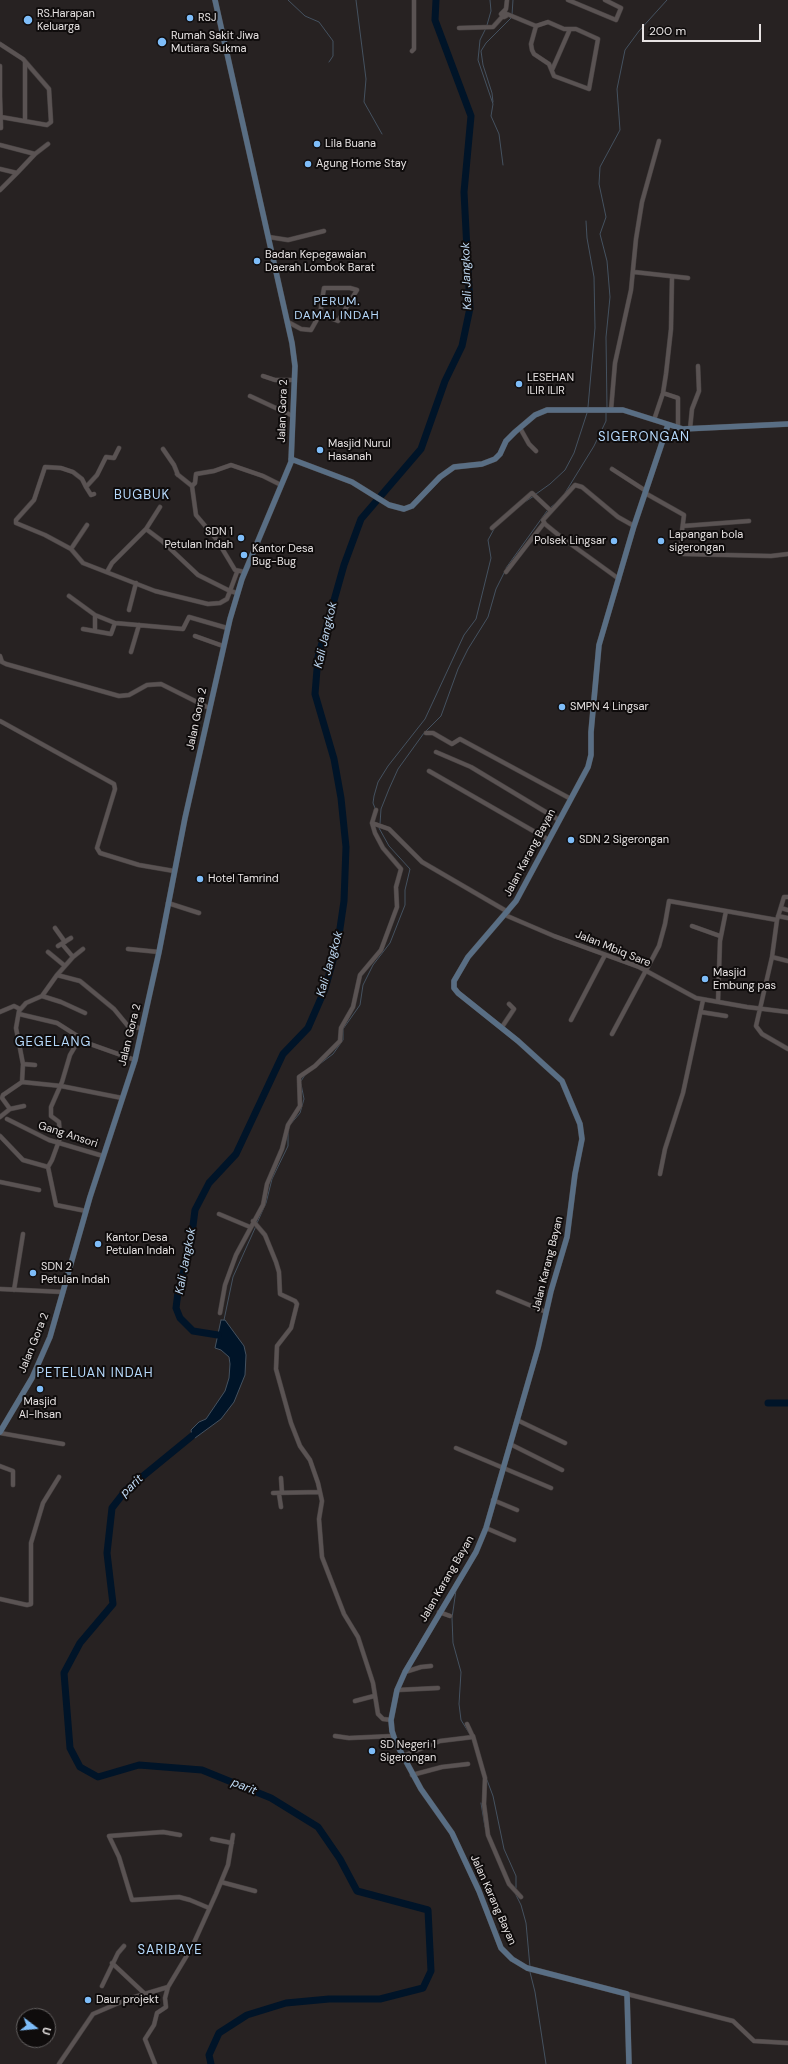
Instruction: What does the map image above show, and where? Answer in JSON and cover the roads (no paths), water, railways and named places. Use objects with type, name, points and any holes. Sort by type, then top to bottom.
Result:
[{"type":"street","name":"Jalan Gora 2","points":[[0,1433],[34,1373],[50,1337],[86,1211],[135,1060],[143,1032],[174,871],[227,628],[237,593],[291,459],[294,358],[288,322],[215,0]]},
{"type":"street","points":[[412,51],[414,49],[414,0]]},
{"type":"street","points":[[507,0],[509,14]]},
{"type":"street","points":[[568,0],[616,20],[621,8],[605,0]]},
{"type":"street","points":[[459,28],[491,27],[497,24],[502,17],[502,12],[536,26],[548,22],[564,29],[576,29],[598,40],[591,88],[586,90],[556,77],[549,64],[532,50],[531,44],[536,26]]},
{"type":"street","points":[[552,70],[570,29]]},
{"type":"street","points":[[0,44],[25,62],[49,89],[51,122],[46,125],[1,117]]},
{"type":"street","points":[[25,62],[25,121]]},
{"type":"street","points":[[0,66],[1,128]]},
{"type":"street","points":[[608,410],[616,354],[628,307],[634,272],[636,239],[642,202],[659,141]]},
{"type":"street","points":[[0,190],[35,154],[48,144]]},
{"type":"street","points":[[0,145],[35,154]]},
{"type":"street","points":[[0,168],[18,173]]},
{"type":"street","points":[[269,237],[288,240],[324,231]]},
{"type":"street","points":[[634,272],[688,278]]},
{"type":"street","points":[[654,420],[663,393],[671,329],[672,277]]},
{"type":"street","points":[[288,322],[302,330],[310,331],[314,327],[320,314],[324,288],[355,289],[357,291],[338,321],[320,314]]},
{"type":"street","points":[[322,304],[348,304]]},
{"type":"street","points":[[690,429],[692,409],[698,391],[698,366]]},
{"type":"street","points":[[263,376],[275,380],[294,380]]},
{"type":"street","points":[[663,393],[678,398],[678,428]]},
{"type":"street","points":[[250,396],[293,416]]},
{"type":"street","points":[[291,459],[346,479],[396,508],[409,508],[440,477],[454,467],[482,464],[495,459],[500,454],[506,441],[534,415],[547,410],[623,410],[678,428],[690,429],[788,424]]},
{"type":"street","name":"Jalan Karang Bayan","points":[[627,1994],[529,1968],[512,1959],[501,1948],[479,1892],[452,1833],[412,1775],[393,1736],[391,1720],[397,1690],[405,1672],[439,1612],[476,1552],[486,1528],[569,1228],[582,1132],[562,1081],[502,1027],[458,993],[454,984],[468,957],[507,914],[527,883],[590,762],[598,652],[634,526],[668,425]]},
{"type":"street","points":[[520,428],[529,444],[536,451]]},
{"type":"street","points":[[86,487],[97,475],[105,458],[114,458],[119,448]]},
{"type":"street","points":[[164,449],[174,465],[178,475]]},
{"type":"street","points":[[237,572],[217,540],[196,515],[192,486],[195,483],[197,473],[216,470],[231,465],[263,476],[281,485]]},
{"type":"street","points":[[94,494],[91,494],[82,479],[73,472],[46,466],[34,500],[16,522],[71,549],[83,563],[155,591],[208,604],[225,601],[237,572]]},
{"type":"street","points":[[612,469],[645,492],[684,514],[683,554],[771,556],[788,554]]},
{"type":"street","points":[[174,471],[192,486]]},
{"type":"street","points":[[506,572],[544,523],[543,519],[549,509],[575,485],[578,485],[598,499],[618,517],[634,526]]},
{"type":"street","points":[[492,528],[510,510],[534,494],[549,509]]},
{"type":"street","points":[[107,572],[112,563],[146,529],[160,507]]},
{"type":"street","points":[[683,526],[749,521]]},
{"type":"street","points":[[544,523],[604,570],[619,579]]},
{"type":"street","points":[[71,549],[87,525]]},
{"type":"street","points":[[146,529],[162,541],[194,572],[230,591],[237,593]]},
{"type":"street","points":[[237,572],[245,572]]},
{"type":"street","points":[[129,610],[136,583]]},
{"type":"street","points":[[69,596],[95,616],[115,623],[183,629],[189,617],[227,628]]},
{"type":"street","points":[[95,616],[95,630]]},
{"type":"street","points":[[83,629],[112,634],[115,623]]},
{"type":"street","points":[[131,652],[139,624]]},
{"type":"street","points":[[195,636],[223,646]]},
{"type":"street","points":[[0,656],[2,662],[6,664],[119,696],[129,695],[147,685],[157,683],[209,708]]},
{"type":"street","points":[[0,721],[114,784],[115,789],[97,848],[100,853],[139,865],[174,871]]},
{"type":"street","points":[[426,733],[433,733],[452,744],[460,739],[571,799]]},
{"type":"street","points":[[436,752],[471,767],[559,820]]},
{"type":"street","points":[[429,771],[549,840]]},
{"type":"street","points":[[220,1313],[226,1282],[239,1248],[263,1205],[267,1184],[282,1149],[288,1125],[301,1104],[298,1084],[299,1077],[325,1058],[340,1042],[341,1028],[353,1007],[360,975],[381,950],[397,907],[396,887],[401,870],[380,843],[373,823],[376,810]]},
{"type":"street","name":"Jalan Mbiq Sare","points":[[373,823],[381,825],[391,832],[422,862],[507,914],[646,971],[703,1000],[788,1012]]},
{"type":"street","points":[[788,897],[784,897],[778,918],[772,957],[756,1026],[757,1030],[765,1036],[788,1049]]},
{"type":"street","points":[[612,1034],[621,1020],[631,996],[646,971],[661,939],[669,901],[726,911],[788,918]]},
{"type":"street","points":[[168,903],[199,913]]},
{"type":"street","points":[[781,908],[788,910]]},
{"type":"street","points":[[718,1002],[720,936],[726,911]]},
{"type":"street","points":[[692,926],[720,936]]},
{"type":"street","points":[[55,928],[62,944],[73,957]]},
{"type":"street","points":[[62,944],[71,938]]},
{"type":"street","points":[[22,1082],[23,1064],[16,1028],[20,1009],[26,1003],[42,996],[57,975],[82,949]]},
{"type":"street","points":[[128,949],[159,952]]},
{"type":"street","points":[[48,952],[65,966]]},
{"type":"street","points":[[571,1020],[605,955]]},
{"type":"street","points":[[772,957],[788,961]]},
{"type":"street","points":[[57,975],[77,979],[114,1009],[128,1026],[140,1028],[143,1032]]},
{"type":"street","points":[[42,996],[61,1002],[85,1013]]},
{"type":"street","points":[[660,1174],[665,1149],[683,1093],[703,1000]]},
{"type":"street","points":[[502,1027],[514,1009],[509,1004]]},
{"type":"street","points":[[0,1010],[14,1006],[20,1009]]},
{"type":"street","points":[[701,1012],[726,1016]]},
{"type":"street","points":[[19,1014],[57,1023],[93,1046],[135,1060]]},
{"type":"street","points":[[80,1038],[70,1054],[61,1086],[51,1112],[51,1117],[59,1122],[58,1144],[48,1167],[56,1205],[86,1211]]},
{"type":"street","points":[[23,1064],[35,1065]]},
{"type":"street","points":[[10,1108],[2,1096],[22,1082],[61,1086],[122,1098]]},
{"type":"street","points":[[0,1117],[10,1108],[24,1106]]},
{"type":"street","name":"Gang Ansori","points":[[8,1119],[39,1136],[58,1144],[103,1156]]},
{"type":"street","points":[[0,1136],[23,1160],[48,1167]]},
{"type":"street","points":[[0,1182],[39,1190]]},
{"type":"street","points":[[219,1214],[250,1227]]},
{"type":"street","points":[[254,1222],[259,1226],[265,1235],[276,1262],[280,1294],[295,1301],[297,1304],[291,1328],[277,1346],[276,1373],[289,1418],[300,1446],[312,1466],[320,1492],[322,1501],[319,1519],[322,1557],[344,1614],[358,1637],[371,1677],[379,1716],[384,1720],[391,1720]]},
{"type":"street","points":[[14,1290],[17,1284],[23,1234]]},
{"type":"street","points":[[0,1289],[63,1292]]},
{"type":"street","points":[[498,1292],[546,1312]]},
{"type":"street","points":[[517,1420],[565,1443]]},
{"type":"street","points":[[0,1433],[63,1444]]},
{"type":"street","points":[[510,1444],[562,1470]]},
{"type":"street","points":[[456,1448],[551,1488]]},
{"type":"street","points":[[0,1466],[13,1471],[13,1485]]},
{"type":"street","points":[[0,1599],[27,1605],[30,1604],[32,1538],[43,1504],[59,1476]]},
{"type":"street","points":[[281,1478],[281,1507]]},
{"type":"street","points":[[273,1493],[320,1492]]},
{"type":"street","points":[[493,1500],[517,1510]]},
{"type":"street","points":[[486,1528],[514,1540]]},
{"type":"street","points":[[439,1612],[450,1616]]},
{"type":"street","points":[[405,1672],[421,1666],[431,1666]]},
{"type":"street","points":[[397,1690],[438,1688]]},
{"type":"street","points":[[355,1701],[374,1696]]},
{"type":"street","points":[[467,1724],[485,1778],[484,1804],[488,1835],[509,1884],[521,1897]]},
{"type":"street","points":[[335,1736],[349,1738],[393,1736]]},
{"type":"street","points":[[403,1756],[440,1741],[472,1737]]},
{"type":"street","points":[[412,1775],[442,1766],[468,1764]]},
{"type":"street","points":[[180,1835],[163,1832],[111,1834],[109,1836],[119,1858],[132,1900],[179,1897],[209,1908]]},
{"type":"street","points":[[155,2064],[145,2039],[154,2025],[156,2014],[166,2007],[164,1998],[168,1987],[192,1947],[221,1882],[228,1865],[233,1835]]},
{"type":"street","points":[[212,1839],[232,1843]]},
{"type":"street","points":[[221,1882],[255,1891]]},
{"type":"street","points":[[102,1986],[118,1953],[124,1946]]},
{"type":"street","points":[[112,1964],[145,1994]]},
{"type":"street","points":[[59,2064],[93,2014],[145,1994],[168,1987]]},
{"type":"street","points":[[629,2064],[627,1994],[730,2020],[737,2024],[754,2041],[788,2043]]},
{"type":"water","points":[[221,1320],[225,1320],[244,1346],[246,1355],[245,1375],[234,1402],[221,1419],[195,1438],[192,1436],[191,1430],[199,1422],[206,1419],[225,1391],[229,1378],[229,1357],[221,1350],[215,1348]]},
{"type":"waterway","points":[[288,0],[305,16],[319,22],[333,41],[333,56],[329,62]]},
{"type":"waterway","points":[[356,0],[366,79],[364,102],[382,134]]},
{"type":"waterway","name":"Kali Jangkok","points":[[218,1335],[193,1331],[180,1318],[176,1308],[178,1292],[190,1249],[195,1210],[209,1183],[236,1154],[283,1054],[308,1028],[325,989],[338,942],[344,901],[346,847],[341,798],[334,759],[315,694],[318,657],[344,565],[361,519],[421,449],[445,381],[462,346],[470,308],[464,192],[471,116],[435,20],[436,0]]},
{"type":"waterway","points":[[487,25],[491,11],[490,0]]},
{"type":"waterway","points":[[512,15],[513,0]]},
{"type":"waterway","points":[[607,408],[606,337],[610,297],[607,261],[600,234],[606,217],[599,184],[600,167],[620,130],[617,89],[625,50],[639,31],[667,0]]},
{"type":"waterway","points":[[493,102],[492,93],[483,65],[481,51],[486,43],[511,18]]},
{"type":"waterway","points":[[486,28],[480,40],[478,60],[493,104],[491,116],[499,134],[503,165]]},
{"type":"waterway","points":[[586,221],[587,238],[594,277],[595,328],[588,407]]},
{"type":"waterway","points":[[536,494],[550,484],[565,470],[574,453],[587,413]]},
{"type":"waterway","points":[[565,493],[594,446],[606,421],[606,413]]},
{"type":"waterway","points":[[523,503],[534,496]]},
{"type":"waterway","points":[[550,508],[555,504]]},
{"type":"waterway","points":[[506,568],[547,511]]},
{"type":"waterway","points":[[375,808],[373,803],[378,782],[388,766],[425,719],[464,635],[476,619],[491,558],[488,540],[494,529]]},
{"type":"waterway","points":[[426,731],[441,716],[458,669],[468,649],[488,617],[496,589],[504,573]]},
{"type":"waterway","points":[[380,824],[381,809],[398,769],[424,733]]},
{"type":"waterway","points":[[301,1081],[305,1075],[333,1054],[343,1040],[343,1029],[360,1005],[363,985],[373,965],[390,943],[405,905],[405,890],[410,869],[389,846],[379,828]]},
{"type":"waterway","points":[[289,1126],[300,1113],[304,1099],[301,1084]]},
{"type":"waterway","points":[[257,1223],[266,1203],[272,1179],[288,1146],[288,1131]]},
{"type":"waterway","points":[[224,1320],[233,1277],[256,1226]]},
{"type":"waterway","points":[[768,1403],[788,1403]]},
{"type":"waterway","name":"parit","points":[[192,1436],[126,1490],[112,1508],[107,1553],[113,1604],[80,1643],[64,1673],[70,1748],[80,1767],[98,1777],[139,1765],[202,1770],[271,1798],[318,1827],[340,1859],[357,1891],[428,1910],[431,1971],[423,1988],[380,1999],[329,1999],[286,2003],[247,2015],[219,2033],[209,2055],[211,2064]]},
{"type":"waterway","points":[[456,1590],[452,1618],[453,1643],[461,1672],[459,1704],[461,1720],[471,1736]]},
{"type":"waterway","points":[[487,1780],[493,1796],[504,1849],[516,1876],[516,1888]]},
{"type":"waterway","points":[[481,1803],[485,1827]]},
{"type":"waterway","points":[[515,1893],[521,1905],[526,1923],[530,1967]]},
{"type":"waterway","points":[[530,1972],[535,1992],[546,2064]]},
{"type":"place","name":"RSJ","points":[[190,18]]},
{"type":"place","name":"RS.Harapan Keluarga","points":[[28,20]]},
{"type":"place","name":"Rumah Sakit Jiwa Mutiara Sukma","points":[[162,42]]},
{"type":"place","name":"Lila Buana","points":[[317,144]]},
{"type":"place","name":"Agung Home Stay","points":[[308,164]]},
{"type":"place","name":"Badan Kepegawaian Daerah Lombok Barat","points":[[257,261]]},
{"type":"place","name":"LESEHAN ILIR ILIR","points":[[519,384]]},
{"type":"place","name":"Masjid Nurul Hasanah","points":[[320,450]]},
{"type":"place","name":"SDN 1 Petulan Indah","points":[[241,538]]},
{"type":"place","name":"Polsek Lingsar","points":[[614,541]]},
{"type":"place","name":"Lapangan bola sigerongan","points":[[661,541]]},
{"type":"place","name":"Kantor Desa Bug-Bug","points":[[244,555]]},
{"type":"place","name":"SMPN 4 Lingsar","points":[[562,707]]},
{"type":"place","name":"SDN 2 Sigerongan","points":[[571,840]]},
{"type":"place","name":"Hotel Tamrind","points":[[200,879]]},
{"type":"place","name":"Masjid Embung pas","points":[[705,979]]},
{"type":"place","name":"Kantor Desa Petulan Indah","points":[[98,1244]]},
{"type":"place","name":"SDN 2 Petulan Indah","points":[[33,1273]]},
{"type":"place","name":"Masjid Al-Ihsan","points":[[40,1389]]},
{"type":"place","name":"SD Negeri 1 Sigerongan","points":[[372,1751]]},
{"type":"place","name":"Daur projekt","points":[[88,2000]]},
{"type":"district","name":"PERUM. DAMAI INDAH","points":[[337,309]]},
{"type":"district","name":"SIGERONGAN","points":[[644,438]]},
{"type":"district","name":"BUGBUK","points":[[142,496]]},
{"type":"district","name":"GEGELANG","points":[[53,1043]]},
{"type":"district","name":"PETELUAN INDAH","points":[[95,1374]]},
{"type":"district","name":"SARIBAYE","points":[[170,1951]]}]
